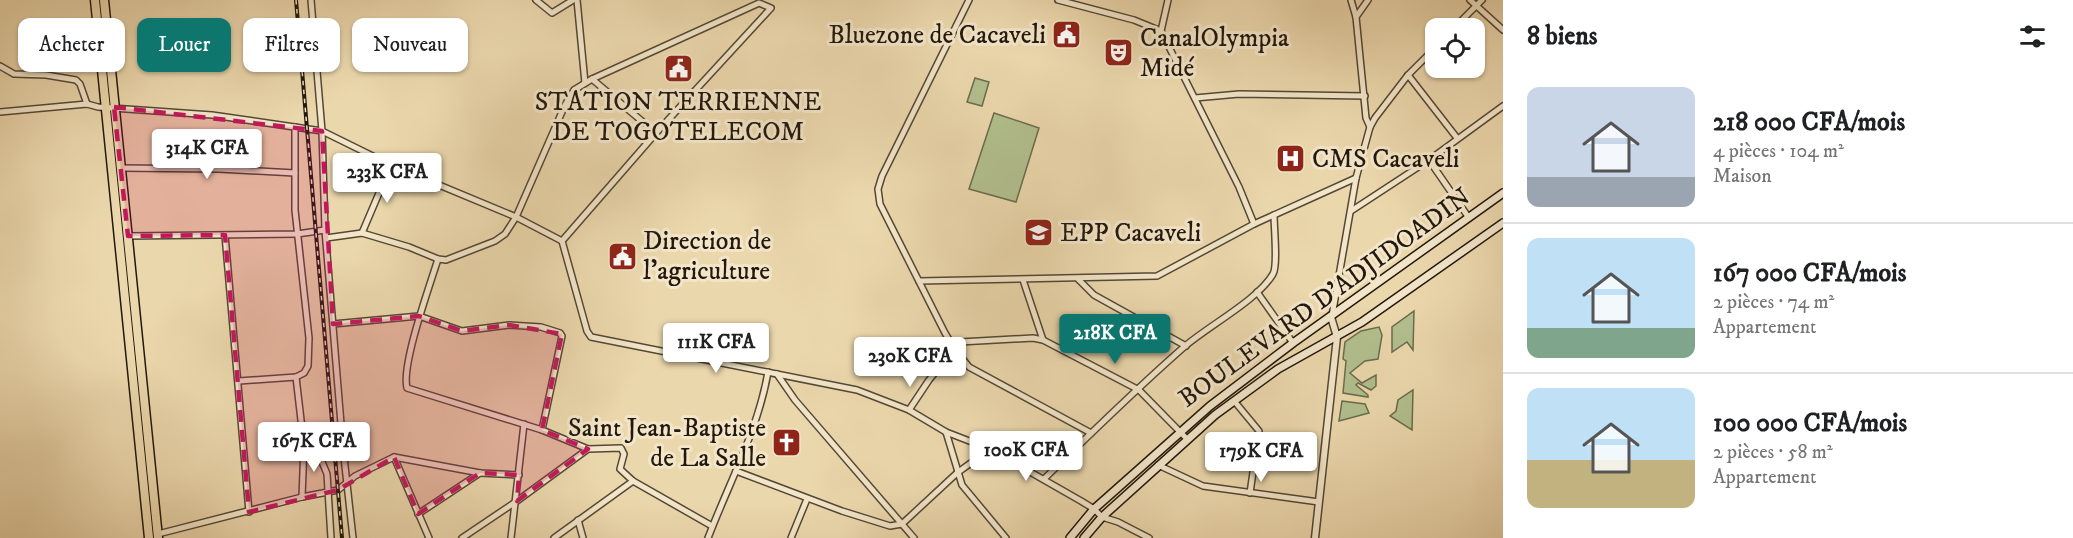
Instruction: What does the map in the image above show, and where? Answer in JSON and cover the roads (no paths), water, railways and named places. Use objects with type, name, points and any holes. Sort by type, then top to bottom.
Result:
[{"type":"highway","points":[[95,0],[128,236],[155,537]]},
{"type":"highway","points":[[104,0],[110,106],[155,537]]},
{"type":"main road","name":"BOULEVARD D'ADJIDOADIN","points":[[1070,538],[1094,509],[1210,406],[1293,343],[1503,193]]},
{"type":"main road","name":"BOULEVARD D'ADJIDOADIN","points":[[1084,538],[1102,517],[1215,414],[1278,369],[1337,337],[1426,278],[1503,223]]},
{"type":"street","points":[[311,0],[322,131],[325,230],[343,448],[353,538]]},
{"type":"street","points":[[536,0],[552,13],[575,0],[585,83]]},
{"type":"street","points":[[969,0],[882,176],[878,189],[880,204],[954,348],[969,368],[1091,433]]},
{"type":"street","points":[[1058,0],[1161,31]]},
{"type":"street","points":[[1168,0],[1161,31],[1239,187],[1254,224]]},
{"type":"street","points":[[1350,0],[1356,17],[1366,118],[1370,127]]},
{"type":"street","points":[[1356,17],[1368,0]]},
{"type":"street","points":[[1470,0],[1503,30]]},
{"type":"street","points":[[1464,18],[1482,0]]},
{"type":"street","points":[[326,238],[362,233],[409,247],[438,259],[454,258],[495,242],[505,234],[516,217],[565,105],[574,90],[592,79],[759,3],[771,8],[656,133],[562,241]]},
{"type":"street","points":[[1315,538],[1337,337],[1331,317],[1352,211],[1356,178],[1370,127],[1375,118],[1408,75],[1425,58]]},
{"type":"street","points":[[0,66],[14,74],[46,75],[76,80],[80,84],[87,104]]},
{"type":"street","points":[[1408,75],[1457,138]]},
{"type":"street","points":[[592,79],[656,133]]},
{"type":"street","points":[[1195,98],[1239,94],[1365,96]]},
{"type":"street","points":[[0,112],[87,104],[212,115],[322,131],[391,165],[516,217],[562,241],[587,331],[591,337],[857,390],[909,410],[946,432],[990,449],[1094,509],[1102,517],[1118,522],[1149,538]]},
{"type":"street","points":[[1352,211],[1429,160],[1503,106]]},
{"type":"street","points":[[239,381],[296,377],[307,369],[309,338],[297,234],[295,127]]},
{"type":"street","points":[[1429,160],[1469,218]]},
{"type":"street","points":[[362,233],[391,165]]},
{"type":"street","points":[[120,168],[219,169],[295,173]]},
{"type":"street","points":[[919,281],[1151,277],[1163,274],[1254,224],[1356,178]]},
{"type":"street","points":[[1044,479],[1186,346],[1257,292],[1274,270],[1274,215]]},
{"type":"street","points":[[128,236],[297,234],[325,230]]},
{"type":"street","points":[[225,235],[249,512]]},
{"type":"street","points":[[438,259],[419,316],[406,375],[407,388],[543,430],[588,449],[621,448],[624,454],[620,469],[633,481],[712,526]]},
{"type":"street","points":[[1078,279],[1094,295],[1186,346]]},
{"type":"street","points":[[1023,280],[1043,340]]},
{"type":"street","points":[[1257,292],[1293,343]]},
{"type":"street","points":[[333,324],[419,316],[462,331],[509,325],[541,327],[562,334],[543,430]]},
{"type":"street","points":[[909,410],[954,348],[964,340],[1033,338],[1043,340],[1139,390],[1187,439]]},
{"type":"street","points":[[708,538],[736,471],[765,390],[768,372]]},
{"type":"street","points":[[777,374],[802,408],[914,538]]},
{"type":"street","points":[[296,377],[304,453],[302,497]]},
{"type":"street","points":[[1234,402],[1259,431],[1250,493]]},
{"type":"street","points":[[512,538],[524,424]]},
{"type":"street","points":[[946,432],[962,485],[1006,538]]},
{"type":"street","points":[[304,453],[343,448]]},
{"type":"street","points":[[462,538],[588,449]]},
{"type":"street","points":[[736,471],[807,499],[886,526],[902,524],[957,473],[990,449]]},
{"type":"street","points":[[318,452],[327,474],[331,538]]},
{"type":"street","points":[[155,537],[302,497],[338,490],[355,476],[394,457],[480,473],[519,475]]},
{"type":"street","points":[[394,457],[429,538]]},
{"type":"street","points":[[1158,465],[1203,486],[1319,501]]},
{"type":"street","points":[[418,514],[480,473]]},
{"type":"street","points":[[554,538],[633,481]]},
{"type":"street","points":[[791,538],[807,499]]},
{"type":"street","points":[[578,520],[583,538]]},
{"type":"railway","points":[[296,0],[342,538]]},
{"type":"place","name":"Bluezone de Cacaveli","points":[[1067,35]]},
{"type":"place","name":"CanalOlympia Midé","points":[[1119,53]]},
{"type":"place","name":"STATION TERRIENNE DE TOGOTELECOM","points":[[678,68]]},
{"type":"place","name":"CMS Cacaveli","points":[[1291,159]]},
{"type":"place","name":"EPP Cacaveli","points":[[1039,233]]},
{"type":"place","name":"Direction de l'agriculture","points":[[622,256]]},
{"type":"place","name":"Saint Jean-Baptiste de La Salle","points":[[787,443]]}]
